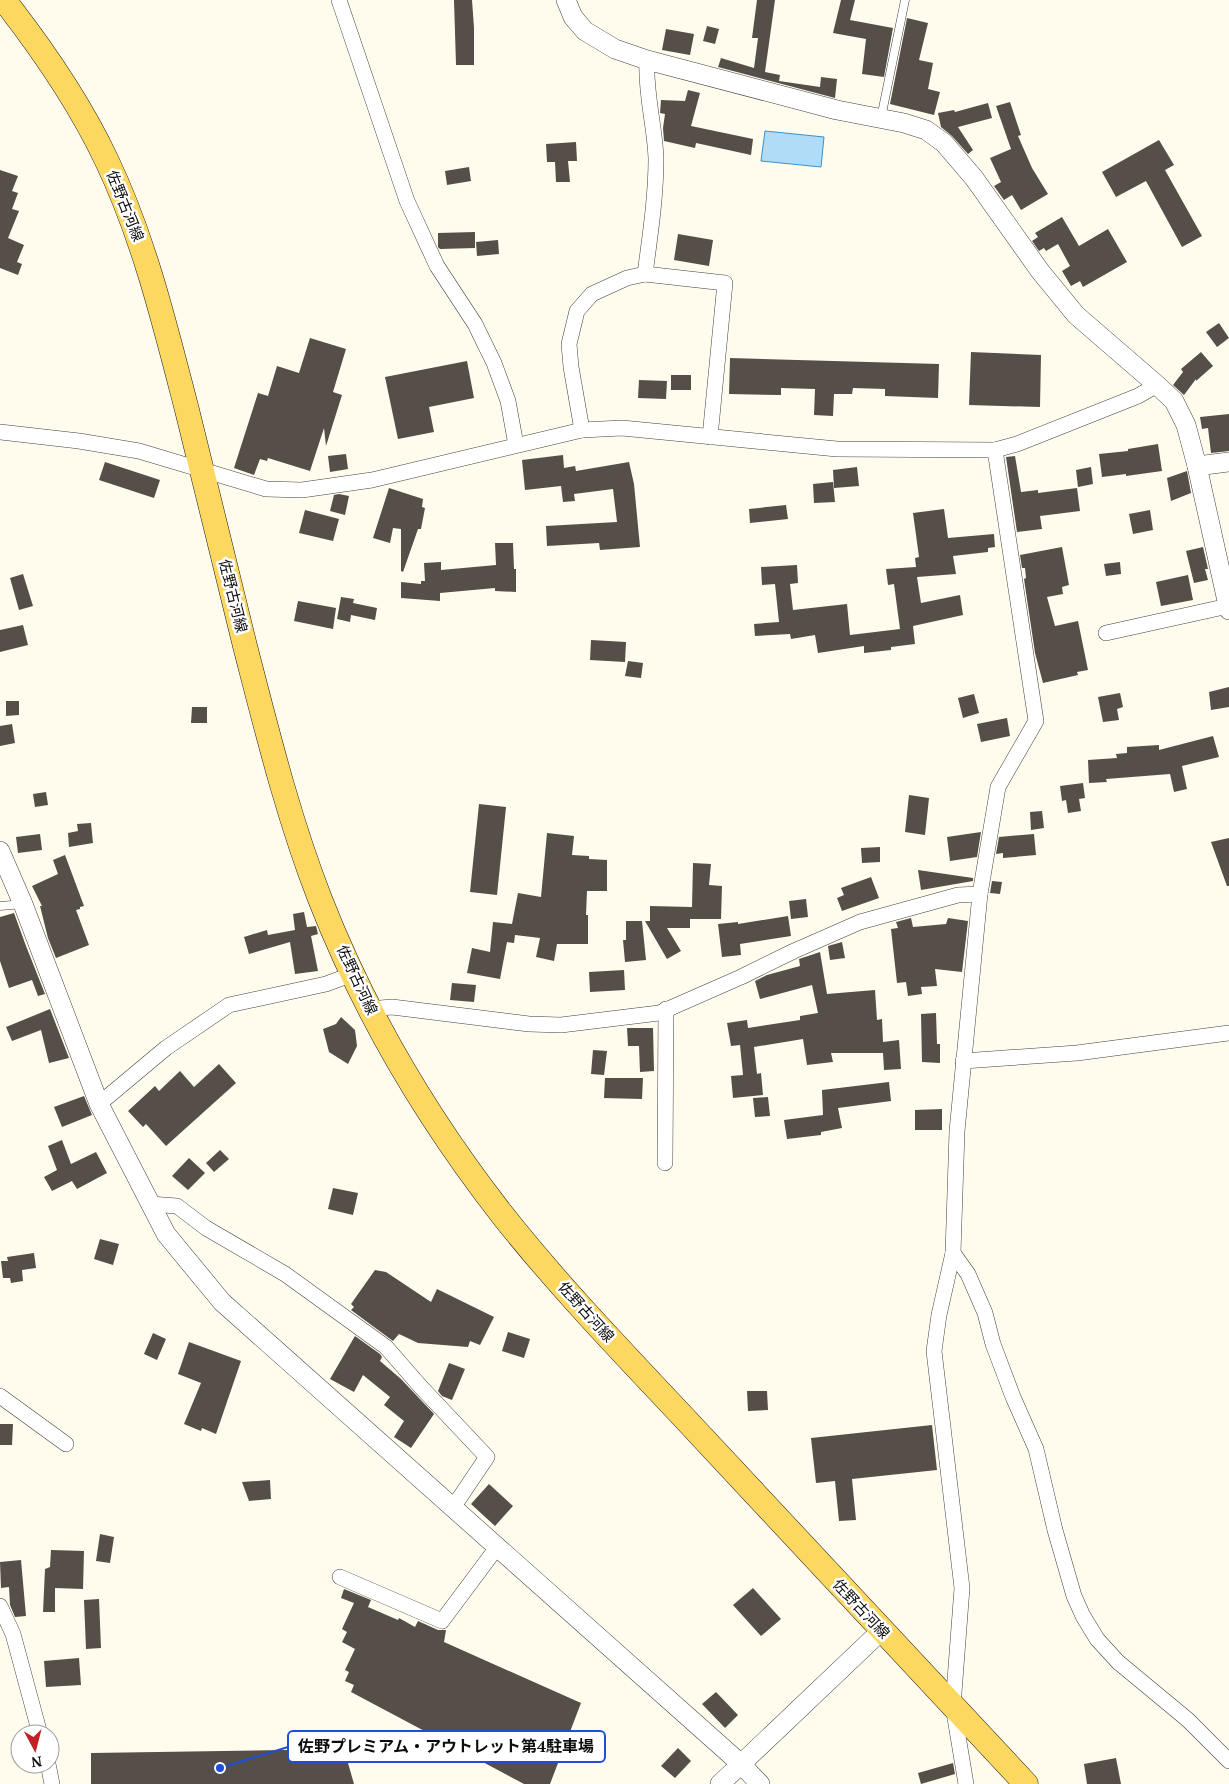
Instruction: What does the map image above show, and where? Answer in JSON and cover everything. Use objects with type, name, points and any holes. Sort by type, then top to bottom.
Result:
[{"type":"main road","name":"佐野古河線","points":[[4,0],[47,56],[90,126],[107,161],[141,245],[168,337],[281,784],[320,899],[369,1009],[387,1043],[461,1159],[546,1268],[881,1631],[1026,1784]]},
{"type":"street","points":[[339,0],[407,201],[437,266],[475,324],[494,362],[508,401],[516,444]]},
{"type":"street","points":[[566,0],[573,17],[585,31],[615,49],[647,60],[837,110],[904,123],[926,130],[944,143],[974,178],[1040,271],[1076,315],[1174,402],[1186,426],[1197,466],[1229,608],[1106,633]]},
{"type":"street","points":[[645,274],[652,218],[656,158],[646,75],[647,60]]},
{"type":"street","points":[[582,430],[569,344],[577,311],[592,294],[627,278],[645,274],[725,283],[710,436]]},
{"type":"street","points":[[0,432],[79,441],[139,451],[266,489],[302,490],[372,480],[516,444],[582,430],[622,428],[837,449],[994,450],[1017,444],[1129,400],[1157,385]]},
{"type":"street","points":[[966,1784],[953,1706],[962,1588],[934,1351],[939,1315],[953,1253],[957,1131],[980,894],[998,787],[1036,721],[994,450]]},
{"type":"street","points":[[1197,466],[1229,462]]},
{"type":"street","points":[[0,851],[23,904],[99,1104],[166,1234],[222,1302],[454,1506],[741,1764],[760,1784]]},
{"type":"street","points":[[369,1009],[392,1008],[529,1024],[561,1025],[659,1013],[860,922],[958,895],[980,894]]},
{"type":"street","points":[[99,1104],[166,1048],[228,1005],[326,984],[353,974]]},
{"type":"street","points":[[665,1163],[666,1009]]},
{"type":"street","points":[[963,1061],[1077,1053],[1229,1033]]},
{"type":"street","points":[[150,1204],[177,1206],[206,1228],[285,1274],[386,1347],[420,1386],[488,1457],[454,1506]]},
{"type":"street","points":[[953,1253],[968,1274],[985,1313],[993,1344],[1013,1397],[1036,1449],[1055,1530],[1074,1596],[1083,1616],[1097,1639],[1118,1662],[1188,1720],[1229,1761]]},
{"type":"street","points":[[0,1396],[66,1444]]},
{"type":"street","points":[[340,1577],[442,1621],[498,1546]]},
{"type":"street","points":[[0,1606],[13,1634],[37,1724]]},
{"type":"street","points":[[720,1784],[881,1631]]},
{"type":"lane","points":[[881,119],[905,0]]},
{"type":"lane","points":[[0,906],[23,904]]},
{"type":"water","points":[[765,131],[824,137],[821,167],[761,161]]},
{"type":"building","points":[[454,0],[472,0],[474,65],[456,65]]},
{"type":"building","points":[[757,0],[775,0],[765,72],[780,75],[779,81],[820,87],[821,77],[837,79],[835,98],[718,67],[721,58],[754,68],[758,38],[752,38]]},
{"type":"building","points":[[841,0],[855,0],[850,20],[893,28],[884,77],[862,74],[866,39],[833,33]]},
{"type":"building","points":[[907,18],[928,23],[919,60],[933,63],[928,89],[940,92],[934,115],[890,104]]},
{"type":"building","points":[[707,26],[719,29],[715,44],[703,41]]},
{"type":"building","points":[[666,29],[694,34],[690,55],[662,50]]},
{"type":"building","points":[[688,90],[700,93],[691,126],[753,139],[751,155],[696,143],[695,148],[664,141],[665,114],[660,113],[661,100],[685,101]]},
{"type":"building","points":[[1010,102],[1021,135],[1018,136],[1032,168],[1048,194],[1021,210],[1012,195],[1004,200],[994,186],[1001,182],[990,158],[1011,149],[996,106]]},
{"type":"building","points":[[988,103],[992,118],[958,127],[973,150],[968,154],[941,127],[938,113],[954,110],[955,112]]},
{"type":"building","points":[[1159,140],[1174,165],[1165,170],[1202,236],[1182,247],[1146,181],[1116,197],[1102,172]]},
{"type":"building","points":[[576,142],[577,161],[568,161],[570,182],[556,182],[555,162],[547,162],[546,144]]},
{"type":"building","points":[[469,167],[471,181],[447,185],[445,171]]},
{"type":"building","points":[[0,170],[18,176],[12,191],[18,193],[12,209],[19,211],[8,238],[24,245],[17,262],[22,264],[18,275],[0,268]]},
{"type":"building","points":[[1062,217],[1079,246],[1108,229],[1127,262],[1083,287],[1080,281],[1071,286],[1062,271],[1070,266],[1058,244],[1046,251],[1044,248],[1039,251],[1032,241],[1038,237],[1035,233]]},
{"type":"building","points":[[475,232],[475,248],[440,249],[438,247],[438,233]]},
{"type":"building","points":[[678,234],[713,240],[709,266],[674,260]]},
{"type":"building","points":[[498,240],[499,254],[477,256],[476,242]]},
{"type":"building","points":[[1219,323],[1229,338],[1217,347],[1206,332]]},
{"type":"building","points":[[310,338],[346,349],[333,392],[342,395],[326,446],[324,428],[310,471],[268,458],[267,461],[260,459],[254,475],[234,468],[258,393],[268,396],[277,366],[299,373]]},
{"type":"building","points":[[971,352],[1041,355],[1040,407],[969,405]]},
{"type":"building","points":[[1201,352],[1213,366],[1196,381],[1196,379],[1184,395],[1173,385],[1183,372],[1181,369]]},
{"type":"building","points":[[730,358],[939,364],[938,398],[885,396],[885,389],[853,388],[852,394],[834,394],[833,416],[814,415],[815,389],[781,388],[781,395],[729,394]]},
{"type":"building","points":[[467,361],[474,398],[429,407],[434,432],[398,439],[385,377]]},
{"type":"building","points":[[671,375],[691,375],[691,390],[671,390]]},
{"type":"building","points":[[639,380],[667,381],[666,399],[638,398]]},
{"type":"building","points":[[1229,414],[1229,451],[1211,453],[1208,428],[1202,429],[1200,417]]},
{"type":"building","points":[[1158,444],[1162,471],[1102,477],[1099,454],[1128,451],[1128,449]]},
{"type":"building","points":[[346,454],[348,469],[330,472],[328,456]]},
{"type":"building","points":[[563,455],[564,468],[575,466],[576,471],[629,462],[634,484],[640,547],[600,550],[599,543],[547,546],[546,526],[617,522],[613,489],[574,494],[575,501],[563,502],[561,486],[525,490],[522,460]]},
{"type":"building","points":[[1015,456],[1021,492],[1038,490],[1038,493],[1077,488],[1080,511],[1040,516],[1042,529],[1017,532],[1006,457]]},
{"type":"building","points":[[105,462],[160,480],[154,498],[99,480]]},
{"type":"building","points":[[857,467],[859,486],[834,488],[833,470]]},
{"type":"building","points":[[1091,467],[1093,484],[1078,487],[1076,470]]},
{"type":"building","points":[[1187,471],[1191,493],[1171,501],[1167,478]]},
{"type":"building","points":[[833,482],[835,502],[814,503],[813,484]]},
{"type":"building","points":[[389,488],[423,499],[422,507],[425,508],[421,529],[418,529],[403,572],[401,571],[401,529],[393,528],[390,543],[373,538]]},
{"type":"building","points":[[334,495],[349,496],[345,515],[330,511]]},
{"type":"building","points":[[786,505],[788,519],[750,523],[749,509]]},
{"type":"building","points":[[944,509],[948,538],[994,534],[995,547],[988,548],[988,552],[953,556],[956,574],[917,577],[921,603],[960,595],[963,615],[913,626],[915,644],[891,647],[891,650],[864,653],[864,646],[818,653],[815,635],[791,639],[790,634],[755,636],[754,624],[779,622],[775,584],[762,585],[761,567],[797,565],[798,583],[790,584],[793,610],[847,604],[850,635],[900,629],[894,584],[888,585],[886,569],[916,567],[915,558],[919,557],[913,513]]},
{"type":"building","points":[[305,510],[339,519],[333,541],[299,533]]},
{"type":"building","points":[[1150,510],[1153,530],[1133,534],[1129,514]]},
{"type":"building","points":[[495,543],[513,543],[516,592],[495,591],[495,588],[440,593],[440,601],[401,598],[401,582],[421,584],[421,581],[425,581],[424,563],[441,562],[441,570],[496,565]]},
{"type":"building","points":[[1062,547],[1069,585],[1062,587],[1063,594],[1047,597],[1055,626],[1078,621],[1088,670],[1077,672],[1078,675],[1043,683],[1035,653],[1024,579],[1026,578],[1025,568],[1022,568],[1020,555]]},
{"type":"building","points":[[1203,547],[1208,569],[1205,569],[1208,580],[1194,583],[1186,551]]},
{"type":"building","points":[[1120,562],[1121,574],[1106,576],[1104,564]]},
{"type":"building","points":[[23,574],[33,606],[19,610],[10,578]]},
{"type":"building","points":[[1188,575],[1193,600],[1161,606],[1156,582]]},
{"type":"building","points":[[341,597],[354,599],[353,603],[377,608],[375,620],[351,615],[350,622],[337,619]]},
{"type":"building","points":[[298,601],[336,608],[333,629],[294,621]]},
{"type":"building","points":[[23,625],[28,645],[0,652],[0,630]]},
{"type":"building","points":[[591,640],[626,642],[625,662],[590,660]]},
{"type":"building","points":[[628,661],[643,663],[641,678],[625,676]]},
{"type":"building","points":[[1229,687],[1229,707],[1211,710],[1209,692]]},
{"type":"building","points":[[1120,693],[1123,707],[1117,709],[1119,720],[1103,722],[1098,697]]},
{"type":"building","points":[[974,694],[979,713],[963,718],[958,698]]},
{"type":"building","points":[[6,701],[19,701],[19,715],[6,716]]},
{"type":"building","points":[[192,707],[207,707],[207,723],[191,723]]},
{"type":"building","points":[[1007,718],[1010,736],[981,742],[977,724]]},
{"type":"building","points":[[12,724],[15,743],[0,746],[0,726]]},
{"type":"building","points":[[1213,736],[1219,757],[1182,766],[1187,789],[1174,792],[1170,774],[1106,779],[1107,782],[1089,783],[1088,760],[1117,758],[1116,754],[1127,753],[1127,747],[1159,745],[1159,750]]},
{"type":"building","points":[[1083,783],[1085,798],[1079,799],[1081,811],[1068,813],[1066,800],[1062,801],[1060,786]]},
{"type":"building","points":[[46,792],[48,805],[35,807],[33,794]]},
{"type":"building","points":[[909,795],[929,798],[925,835],[905,832]]},
{"type":"building","points":[[479,804],[506,807],[497,895],[470,892]]},
{"type":"building","points":[[1042,811],[1044,828],[1031,830],[1030,812]]},
{"type":"building","points":[[91,823],[93,843],[69,847],[68,833],[78,831],[77,824]]},
{"type":"building","points":[[981,832],[977,857],[950,861],[947,837]]},
{"type":"building","points":[[547,833],[574,836],[572,855],[589,856],[589,859],[607,860],[607,891],[587,891],[588,944],[557,944],[554,961],[536,957],[540,938],[515,935],[514,943],[507,942],[500,979],[467,973],[472,948],[490,952],[493,922],[512,924],[518,893],[541,897]]},
{"type":"building","points":[[40,834],[42,850],[18,853],[16,837]]},
{"type":"building","points":[[1034,834],[1036,855],[1003,858],[1003,853],[996,854],[999,837]]},
{"type":"building","points":[[1229,838],[1229,886],[1227,886],[1211,842]]},
{"type":"building","points":[[880,847],[880,862],[862,863],[861,848]]},
{"type":"building","points":[[65,855],[84,906],[76,910],[89,945],[56,958],[48,938],[40,906],[42,906],[32,886],[58,874],[53,860]]},
{"type":"building","points":[[693,863],[711,864],[709,885],[722,886],[721,919],[690,919],[690,928],[667,928],[681,951],[667,959],[645,921],[650,921],[650,906],[692,907]]},
{"type":"building","points":[[918,870],[973,878],[973,881],[921,890]]},
{"type":"building","points":[[871,877],[879,898],[842,911],[837,898],[844,895],[841,888]]},
{"type":"building","points":[[992,881],[1002,882],[1000,894],[990,893]]},
{"type":"building","points":[[806,899],[808,917],[791,919],[789,901]]},
{"type":"building","points":[[304,912],[307,927],[316,926],[318,934],[311,936],[318,971],[295,974],[290,942],[249,954],[244,937],[267,930],[268,935],[295,930],[293,914]]},
{"type":"building","points":[[14,913],[45,994],[38,996],[32,980],[9,988],[0,961],[0,917]]},
{"type":"building","points":[[788,916],[791,936],[740,944],[741,955],[722,957],[718,924],[738,922],[738,924]]},
{"type":"building","points":[[911,918],[913,927],[946,924],[948,918],[968,921],[962,972],[935,969],[937,986],[921,987],[922,994],[908,996],[906,982],[897,983],[891,929],[898,928],[896,922]]},
{"type":"building","points":[[626,921],[642,921],[646,960],[625,962],[623,940],[626,940]]},
{"type":"building","points":[[842,942],[845,958],[830,960],[828,946]]},
{"type":"building","points":[[820,952],[827,994],[875,990],[877,1020],[882,1019],[883,1042],[899,1040],[901,1069],[884,1070],[883,1053],[831,1053],[833,1062],[807,1065],[803,1039],[754,1047],[757,1074],[761,1073],[763,1095],[733,1098],[731,1076],[743,1075],[740,1045],[731,1046],[727,1023],[747,1020],[748,1028],[800,1020],[800,1016],[818,1013],[812,985],[760,999],[755,981],[767,975],[800,966],[799,959]]},
{"type":"building","points":[[624,970],[625,990],[590,992],[589,972]]},
{"type":"building","points":[[452,983],[476,985],[474,1002],[450,1000]]},
{"type":"building","points":[[50,1009],[69,1058],[49,1063],[41,1030],[12,1041],[6,1027]]},
{"type":"building","points":[[936,1013],[937,1044],[940,1044],[940,1063],[922,1062],[921,1014]]},
{"type":"building","points":[[341,1017],[355,1030],[357,1046],[348,1064],[329,1052],[323,1029],[336,1024]]},
{"type":"building","points":[[627,1028],[653,1028],[654,1071],[640,1072],[639,1046],[628,1046]]},
{"type":"building","points":[[593,1050],[607,1051],[604,1075],[591,1074]]},
{"type":"building","points":[[219,1064],[236,1083],[166,1146],[146,1124],[143,1127],[128,1111],[155,1086],[159,1091],[180,1071],[194,1087]]},
{"type":"building","points":[[605,1078],[643,1078],[642,1099],[604,1098]]},
{"type":"building","points":[[889,1082],[891,1101],[838,1108],[842,1128],[821,1132],[821,1135],[787,1139],[784,1120],[823,1115],[822,1090]]},
{"type":"building","points":[[84,1096],[92,1115],[62,1127],[54,1107]]},
{"type":"building","points":[[768,1097],[770,1116],[755,1117],[753,1098]]},
{"type":"building","points":[[942,1109],[942,1130],[915,1130],[915,1110]]},
{"type":"building","points":[[62,1140],[71,1164],[96,1152],[107,1173],[77,1189],[72,1181],[52,1191],[44,1177],[57,1170],[48,1146]]},
{"type":"building","points":[[220,1150],[229,1159],[214,1172],[206,1163]]},
{"type":"building","points":[[189,1158],[205,1173],[188,1190],[172,1176]]},
{"type":"building","points":[[333,1188],[358,1193],[353,1215],[328,1209]]},
{"type":"building","points":[[100,1239],[119,1244],[113,1265],[94,1259]]},
{"type":"building","points":[[34,1253],[36,1268],[22,1270],[23,1281],[11,1283],[10,1278],[3,1278],[1,1261],[8,1261],[7,1257]]},
{"type":"building","points":[[375,1270],[386,1272],[431,1302],[437,1289],[494,1317],[480,1345],[470,1341],[468,1347],[418,1343],[399,1334],[393,1341],[351,1310],[354,1307],[351,1304]]},
{"type":"building","points":[[508,1332],[530,1339],[524,1358],[502,1351]]},
{"type":"building","points":[[153,1333],[166,1339],[157,1360],[144,1354]]},
{"type":"building","points":[[355,1336],[380,1354],[382,1357],[380,1361],[401,1379],[434,1414],[411,1448],[394,1437],[404,1421],[384,1405],[390,1397],[363,1375],[354,1392],[330,1379]]},
{"type":"building","points":[[189,1342],[241,1361],[216,1434],[202,1428],[201,1431],[184,1424],[201,1383],[178,1374]]},
{"type":"building","points":[[449,1363],[465,1369],[452,1400],[442,1396],[438,1391]]},
{"type":"building","points":[[747,1391],[767,1391],[768,1410],[748,1411]]},
{"type":"building","points":[[0,1424],[13,1424],[12,1445],[0,1445]]},
{"type":"building","points":[[932,1425],[937,1470],[852,1479],[856,1520],[839,1521],[835,1481],[816,1483],[811,1438]]},
{"type":"building","points":[[270,1480],[271,1499],[249,1501],[242,1482]]},
{"type":"building","points":[[489,1484],[513,1506],[495,1526],[471,1504]]},
{"type":"building","points":[[100,1534],[114,1537],[110,1563],[96,1561]]},
{"type":"building","points":[[51,1550],[84,1551],[83,1589],[55,1588],[55,1612],[43,1612],[45,1569],[50,1567]]},
{"type":"building","points":[[21,1560],[26,1616],[15,1617],[10,1605],[9,1587],[1,1588],[0,1562]]},
{"type":"building","points":[[753,1588],[781,1619],[761,1636],[733,1605]]},
{"type":"building","points":[[344,1589],[371,1600],[368,1607],[398,1620],[399,1618],[415,1627],[418,1621],[438,1630],[446,1630],[444,1642],[581,1703],[550,1784],[524,1784],[351,1692],[354,1685],[345,1681],[349,1672],[345,1670],[355,1649],[342,1642],[347,1632],[342,1629],[354,1603],[341,1598]]},
{"type":"building","points":[[99,1599],[101,1648],[86,1649],[84,1600]]},
{"type":"building","points":[[79,1658],[81,1685],[46,1687],[44,1661]]},
{"type":"building","points":[[716,1692],[738,1715],[725,1728],[702,1704]]},
{"type":"building","points":[[678,1748],[691,1761],[675,1778],[661,1766]]},
{"type":"building","points":[[344,1749],[354,1784],[91,1784],[91,1753]]},
{"type":"building","points":[[1116,1758],[1121,1784],[1087,1784],[1084,1764]]},
{"type":"building","points":[[953,1763],[955,1774],[921,1784],[918,1773]]},
{"type":"place","name":"佐野プレミアム・アウトレット第4駐車場","points":[[220,1768]]}]
